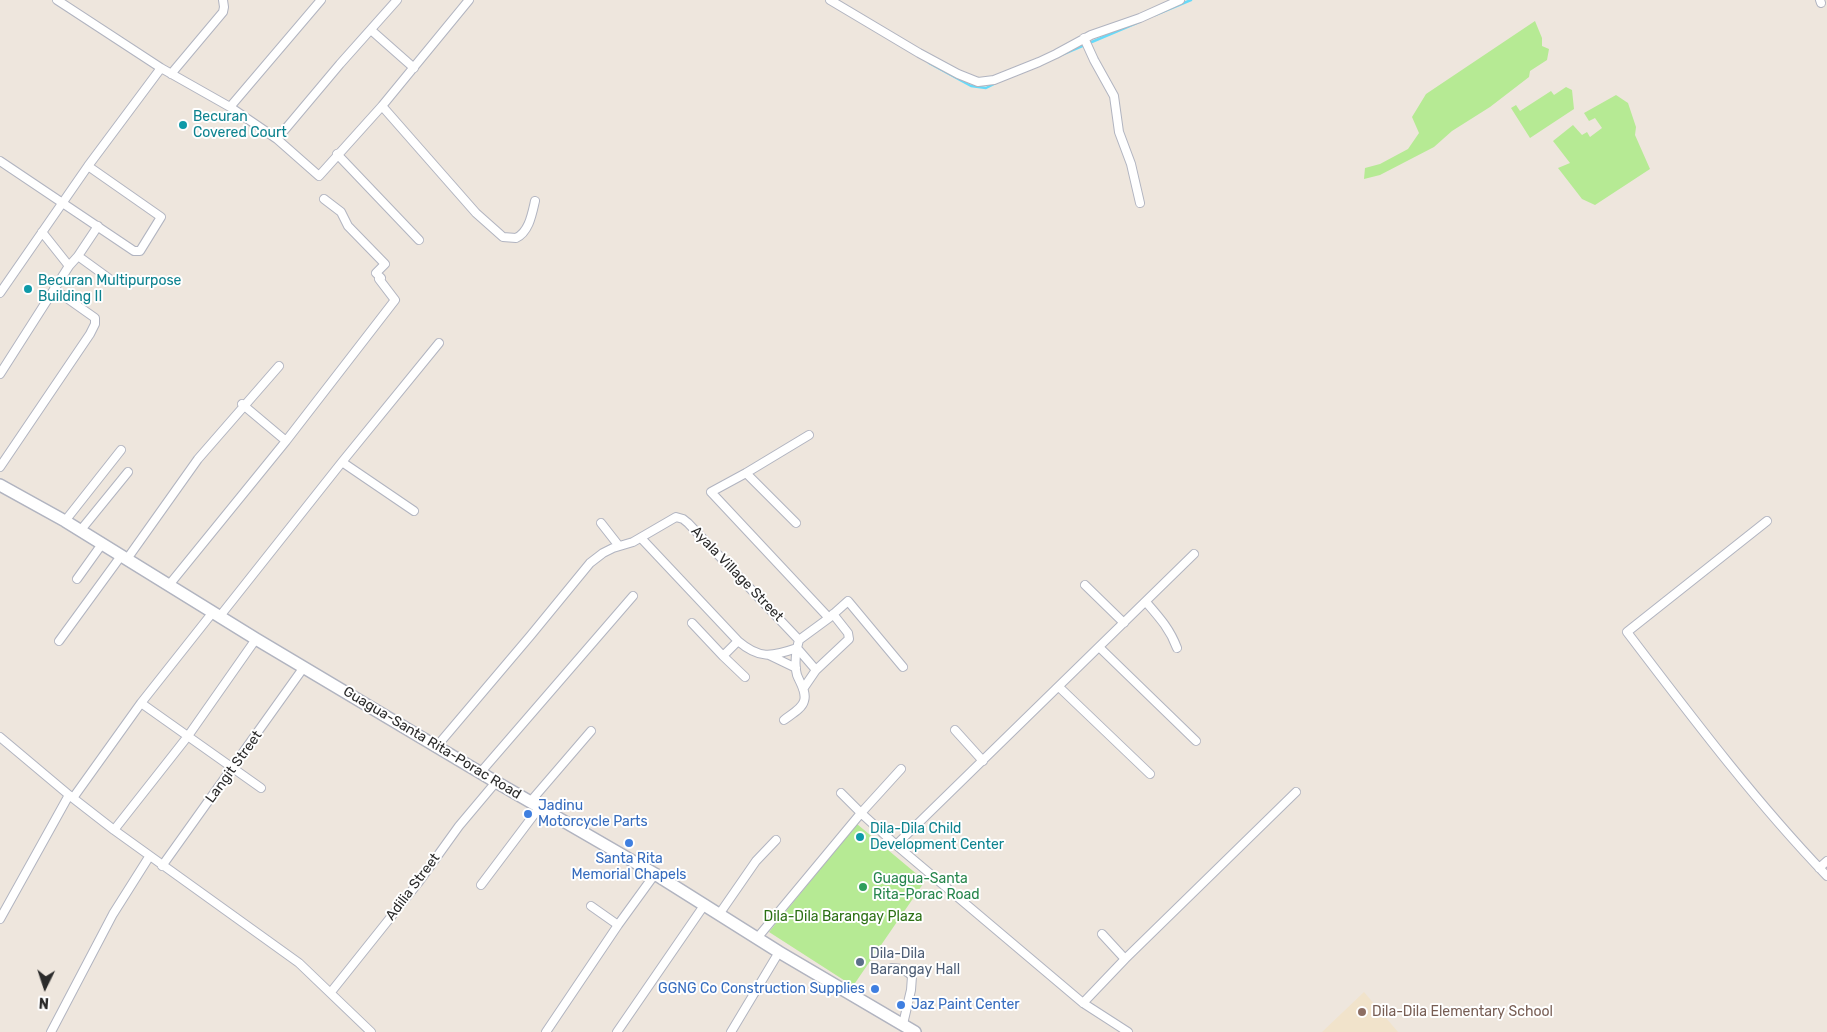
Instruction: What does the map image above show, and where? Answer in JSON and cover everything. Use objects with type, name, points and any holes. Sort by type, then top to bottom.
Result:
[{"type":"main road","name":"Guagua-Santa Rita-Porac Road","points":[[0,485],[102,544],[480,773],[656,874],[779,952],[915,1032]]},
{"type":"street","points":[[57,0],[161,68],[230,107],[277,139],[319,176],[382,106],[469,0]]},
{"type":"street","points":[[171,74],[223,12],[223,0]]},
{"type":"street","points":[[230,107],[321,0]]},
{"type":"street","points":[[277,139],[397,0]]},
{"type":"street","points":[[830,0],[919,53],[958,74],[978,82],[994,80],[1180,0]]},
{"type":"street","points":[[371,30],[414,68]]},
{"type":"street","points":[[1086,42],[1114,96],[1119,132],[1131,164],[1140,202]]},
{"type":"street","points":[[0,293],[88,166],[161,68]]},
{"type":"street","points":[[382,106],[476,212],[503,237],[516,238],[524,232],[532,214],[535,201]]},
{"type":"street","points":[[337,154],[419,240]]},
{"type":"street","points":[[0,161],[137,252],[142,249],[161,217],[88,166]]},
{"type":"street","points":[[170,585],[286,441],[395,300],[376,273],[385,264],[348,226],[341,212],[324,198]]},
{"type":"street","points":[[0,374],[69,266],[98,226]]},
{"type":"street","points":[[42,232],[69,266]]},
{"type":"street","points":[[78,256],[111,280]]},
{"type":"street","points":[[0,467],[95,324],[95,318],[54,289]]},
{"type":"street","points":[[0,919],[71,797],[141,703],[217,614],[440,343]]},
{"type":"street","points":[[59,641],[198,459],[243,405],[279,366]]},
{"type":"street","points":[[243,405],[286,441]]},
{"type":"street","points":[[803,689],[816,670],[838,651],[849,637],[711,492],[809,434]]},
{"type":"street","points":[[65,522],[121,450]]},
{"type":"street","points":[[342,462],[414,511]]},
{"type":"street","points":[[80,531],[128,472]]},
{"type":"street","points":[[746,473],[796,523]]},
{"type":"street","name":"Ayala Village Street","points":[[437,746],[532,635],[590,563],[603,553],[640,538],[672,518],[679,517],[683,519],[798,644],[816,670]]},
{"type":"street","points":[[1767,521],[1627,632],[1732,768],[1827,876]]},
{"type":"street","points":[[601,524],[619,546]]},
{"type":"street","points":[[640,538],[738,641],[753,653],[781,654],[798,644],[848,601],[903,667]]},
{"type":"street","points":[[77,578],[102,544]]},
{"type":"street","points":[[896,845],[1194,554]]},
{"type":"street","points":[[1085,584],[1124,624]]},
{"type":"street","points":[[480,773],[633,596]]},
{"type":"street","points":[[1146,602],[1167,627],[1173,636],[1177,648]]},
{"type":"street","points":[[692,623],[745,677]]},
{"type":"street","points":[[114,830],[188,736],[256,639]]},
{"type":"street","points":[[723,656],[738,641]]},
{"type":"street","points":[[784,720],[804,703],[803,689],[796,668],[798,644]]},
{"type":"street","points":[[1099,647],[1196,741]]},
{"type":"street","points":[[768,654],[796,668]]},
{"type":"street","name":"Langit Street","points":[[162,866],[304,667]]},
{"type":"street","points":[[1059,687],[1150,774]]},
{"type":"street","points":[[141,703],[261,788]]},
{"type":"street","points":[[956,730],[983,761]]},
{"type":"street","points":[[481,885],[535,805],[591,732]]},
{"type":"street","points":[[0,737],[71,797],[149,857],[299,963],[371,1032]]},
{"type":"street","points":[[758,938],[861,813],[901,769]]},
{"type":"street","name":"Adilia Street","points":[[331,992],[496,782]]},
{"type":"street","points":[[1083,1003],[1125,959],[1296,792]]},
{"type":"street","points":[[841,793],[896,845],[1083,1003],[1128,1032]]},
{"type":"street","points":[[720,913],[756,861],[776,840]]},
{"type":"street","points":[[51,1032],[113,914],[149,857]]},
{"type":"street","points":[[1819,868],[1827,861]]},
{"type":"street","points":[[546,1032],[618,925],[656,874]]},
{"type":"street","points":[[617,1032],[705,904]]},
{"type":"street","points":[[591,906],[618,925]]},
{"type":"street","points":[[1102,934],[1125,959]]},
{"type":"street","points":[[731,1032],[779,952]]},
{"type":"street","points":[[892,968],[900,968],[912,976],[913,982],[902,1024]]},
{"type":"shaded area","name":"Dila-Dila Elementary School","points":[[1364,992],[1398,1032],[1322,1032]]},
{"type":"green space","points":[[1535,21],[1542,38],[1542,46],[1549,49],[1547,60],[1530,71],[1529,77],[1490,107],[1452,131],[1434,147],[1380,175],[1364,179],[1365,168],[1380,164],[1408,149],[1419,133],[1412,117],[1426,94]]},
{"type":"green space","points":[[1566,87],[1572,90],[1574,109],[1530,138],[1511,108],[1516,105],[1520,111],[1551,91],[1554,95]]},
{"type":"green space","points":[[1616,95],[1628,103],[1636,127],[1635,135],[1650,169],[1595,205],[1582,199],[1558,168],[1570,163],[1553,141],[1573,125],[1582,135],[1587,132],[1590,137],[1602,128],[1595,118],[1589,121],[1584,113]]},
{"type":"green space","name":"Dila-Dila Barangay Plaza","points":[[857,824],[925,881],[853,986],[769,932]]},
{"type":"waterway","points":[[1155,15],[1191,0]]},
{"type":"waterway","points":[[1061,55],[1139,22]]},
{"type":"waterway","points":[[929,63],[971,86],[986,88],[996,83]]},
{"type":"place","name":"Becuran Covered Court","points":[[183,125]]},
{"type":"place","name":"Becuran Multipurpose Building II","points":[[28,289]]},
{"type":"place","name":"Jadinu Motorcycle Parts","points":[[528,814]]},
{"type":"place","name":"Dila-Dila Child Development Center","points":[[860,837]]},
{"type":"place","name":"Santa Rita Memorial Chapels","points":[[629,843]]},
{"type":"place","name":"Guagua-Santa Rita-Porac Road","points":[[863,887]]},
{"type":"place","name":"Dila-Dila Barangay Hall","points":[[860,962]]},
{"type":"place","name":"GGNG Co Construction Supplies","points":[[875,989]]},
{"type":"place","name":"Jaz Paint Center","points":[[901,1005]]},
{"type":"place","name":"Dila-Dila Elementary School","points":[[1362,1012]]}]
